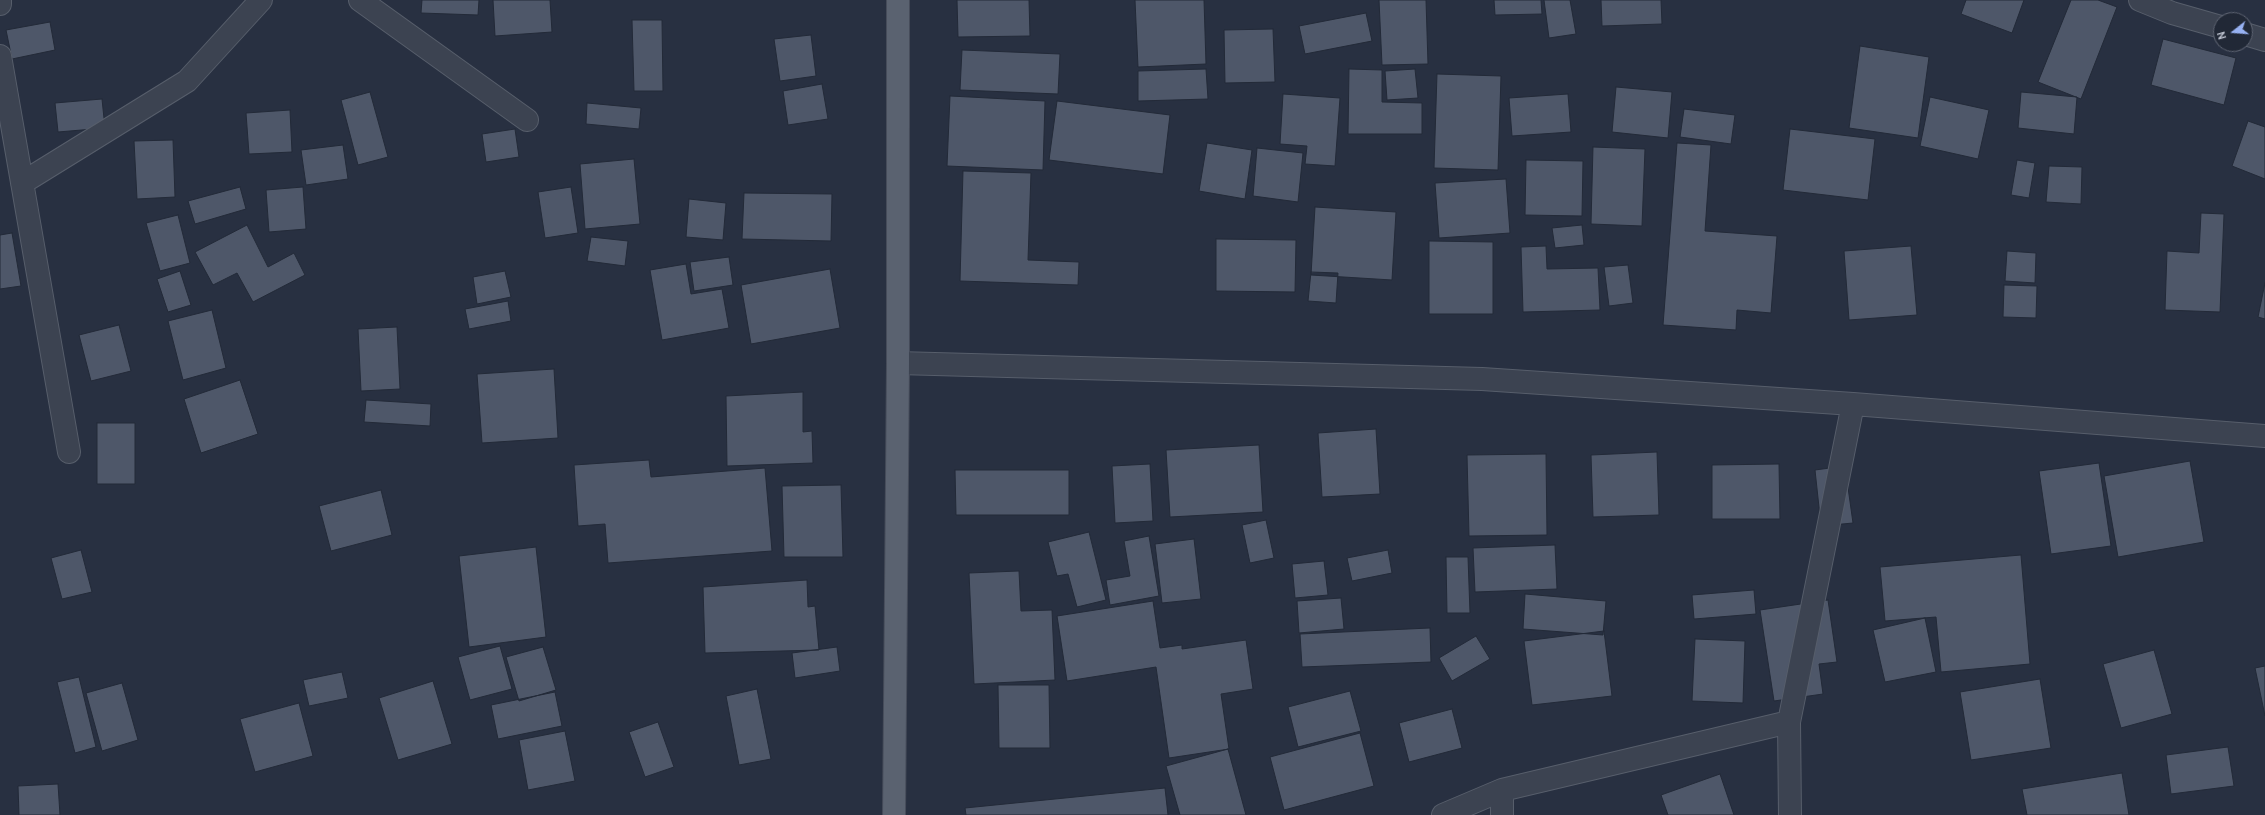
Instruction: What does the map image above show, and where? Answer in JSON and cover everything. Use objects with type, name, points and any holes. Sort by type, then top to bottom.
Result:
[{"type":"main road","points":[[894,815],[898,363],[898,0]]},
{"type":"street","points":[[22,183],[187,81],[261,0]]},
{"type":"street","points":[[360,0],[527,120]]},
{"type":"street","points":[[2140,0],[2172,13],[2213,25]]},
{"type":"street","points":[[2253,36],[2265,40]]},
{"type":"street","points":[[0,56],[69,452]]},
{"type":"street","points":[[898,363],[1482,379],[1853,404],[2265,436]]},
{"type":"street","points":[[1790,815],[1789,722],[1853,404]]},
{"type":"street","points":[[1443,815],[1502,790],[1789,722]]},
{"type":"street","points":[[1502,790],[1502,815]]},
{"type":"building","points":[[422,0],[479,0],[478,15],[421,13]]},
{"type":"building","points":[[493,0],[550,0],[552,32],[495,36]]},
{"type":"building","points":[[957,0],[1029,0],[1030,36],[958,37]]},
{"type":"building","points":[[1135,0],[1204,0],[1206,64],[1138,67]]},
{"type":"building","points":[[1379,0],[1426,0],[1428,64],[1382,65]]},
{"type":"building","points":[[1494,0],[1541,0],[1542,14],[1495,15]]},
{"type":"building","points":[[1544,0],[1570,0],[1576,34],[1549,38]]},
{"type":"building","points":[[1601,0],[1661,0],[1662,24],[1602,26]]},
{"type":"building","points":[[1966,0],[2024,0],[2012,33],[1961,14]]},
{"type":"building","points":[[2071,0],[2098,0],[2117,7],[2081,99],[2038,82]]},
{"type":"building","points":[[1366,13],[1372,41],[1305,54],[1299,26]]},
{"type":"building","points":[[632,20],[662,20],[663,91],[634,91]]},
{"type":"building","points":[[50,22],[55,50],[12,59],[6,30]]},
{"type":"building","points":[[1273,29],[1275,82],[1225,83],[1224,30]]},
{"type":"building","points":[[811,35],[816,76],[780,81],[774,39]]},
{"type":"building","points":[[2163,39],[2236,58],[2224,105],[2151,85]]},
{"type":"building","points":[[1860,46],[1929,57],[1918,138],[1849,128]]},
{"type":"building","points":[[962,50],[1060,54],[1058,94],[960,90]]},
{"type":"building","points":[[1206,69],[1208,99],[1138,101],[1138,71]]},
{"type":"building","points":[[1349,69],[1382,70],[1382,102],[1422,103],[1422,134],[1348,134]]},
{"type":"building","points":[[1415,69],[1418,98],[1387,100],[1385,71]]},
{"type":"building","points":[[1437,74],[1501,76],[1498,170],[1434,168]]},
{"type":"building","points":[[822,84],[828,119],[788,125],[783,91]]},
{"type":"building","points":[[1616,87],[1672,92],[1668,138],[1612,132]]},
{"type":"building","points":[[370,92],[388,157],[358,165],[341,100]]},
{"type":"building","points":[[2021,92],[2077,97],[2074,134],[2018,128]]},
{"type":"building","points":[[1283,94],[1340,98],[1335,166],[1305,164],[1307,146],[1280,144]]},
{"type":"building","points":[[1568,94],[1571,132],[1512,136],[1509,98]]},
{"type":"building","points":[[950,96],[1045,101],[1043,170],[947,166]]},
{"type":"building","points":[[1930,97],[1989,110],[1978,159],[1920,146]]},
{"type":"building","points":[[102,99],[105,128],[58,132],[55,103]]},
{"type":"building","points":[[1057,101],[1170,115],[1163,174],[1049,160]]},
{"type":"building","points":[[587,103],[641,108],[639,129],[586,124]]},
{"type":"building","points":[[1684,109],[1735,115],[1731,144],[1680,137]]},
{"type":"building","points":[[290,110],[292,152],[249,154],[246,113]]},
{"type":"building","points":[[2248,121],[2265,127],[2265,179],[2232,166]]},
{"type":"building","points":[[515,129],[519,157],[486,162],[482,134]]},
{"type":"building","points":[[1790,129],[1875,139],[1868,200],[1783,190]]},
{"type":"building","points":[[173,140],[175,197],[137,199],[134,141]]},
{"type":"building","points":[[1207,143],[1252,150],[1245,199],[1199,191]]},
{"type":"building","points":[[1677,143],[1711,145],[1705,231],[1777,236],[1771,313],[1737,310],[1736,330],[1663,325]]},
{"type":"building","points":[[343,145],[348,179],[306,185],[301,150]]},
{"type":"building","points":[[1593,147],[1645,149],[1642,226],[1591,224]]},
{"type":"building","points":[[1257,148],[1303,153],[1298,202],[1253,196]]},
{"type":"building","points":[[634,159],[640,224],[585,229],[580,164]]},
{"type":"building","points":[[1526,160],[1583,161],[1582,216],[1525,215]]},
{"type":"building","points":[[2017,160],[2035,163],[2029,198],[2011,195]]},
{"type":"building","points":[[2049,166],[2082,167],[2081,204],[2046,202]]},
{"type":"building","points":[[963,171],[1031,173],[1028,260],[1079,262],[1078,285],[960,281]]},
{"type":"building","points":[[1506,179],[1510,233],[1439,238],[1435,183]]},
{"type":"building","points":[[240,187],[246,209],[195,224],[188,201]]},
{"type":"building","points":[[303,187],[306,229],[269,232],[266,190]]},
{"type":"building","points":[[571,187],[578,233],[545,238],[538,192]]},
{"type":"building","points":[[744,193],[832,194],[831,241],[742,239]]},
{"type":"building","points":[[689,199],[726,203],[723,240],[686,237]]},
{"type":"building","points":[[1315,207],[1396,212],[1392,280],[1311,275]]},
{"type":"building","points":[[2201,213],[2224,214],[2220,312],[2165,310],[2167,251],[2199,253]]},
{"type":"building","points":[[178,215],[190,263],[160,271],[146,223]]},
{"type":"building","points":[[247,225],[268,267],[294,253],[305,275],[253,302],[237,273],[213,285],[195,252]]},
{"type":"building","points":[[1582,225],[1584,245],[1555,248],[1552,228]]},
{"type":"building","points":[[12,233],[21,286],[0,289],[0,235]]},
{"type":"building","points":[[591,237],[628,241],[625,266],[587,261]]},
{"type":"building","points":[[1216,239],[1296,240],[1295,292],[1216,291]]},
{"type":"building","points":[[1429,241],[1493,242],[1493,314],[1429,314]]},
{"type":"building","points":[[1546,246],[1547,269],[1598,268],[1600,310],[1523,312],[1521,247]]},
{"type":"building","points":[[1911,246],[1917,315],[1849,320],[1844,251]]},
{"type":"building","points":[[2007,251],[2036,253],[2035,283],[2005,281]]},
{"type":"building","points":[[729,257],[733,285],[694,291],[690,262]]},
{"type":"building","points":[[686,264],[691,294],[722,289],[729,328],[662,340],[650,270]]},
{"type":"building","points":[[1628,265],[1633,303],[1609,306],[1604,267]]},
{"type":"building","points":[[830,269],[840,328],[751,344],[741,285]]},
{"type":"building","points":[[180,271],[191,305],[168,312],[157,279]]},
{"type":"building","points":[[505,271],[511,297],[477,304],[473,277]]},
{"type":"building","points":[[1311,272],[1338,273],[1336,303],[1308,301]]},
{"type":"building","points":[[2265,283],[2265,319],[2258,317]]},
{"type":"building","points":[[2004,285],[2037,286],[2036,318],[2003,317]]},
{"type":"building","points":[[508,301],[511,321],[469,329],[465,309]]},
{"type":"building","points":[[212,310],[226,368],[183,380],[168,321]]},
{"type":"building","points":[[119,325],[131,371],[91,381],[79,335]]},
{"type":"building","points":[[397,327],[400,389],[361,391],[358,329]]},
{"type":"building","points":[[554,369],[558,438],[482,443],[477,374]]},
{"type":"building","points":[[240,380],[258,434],[201,453],[184,399]]},
{"type":"building","points":[[803,392],[803,432],[812,431],[813,463],[727,466],[726,396]]},
{"type":"building","points":[[366,400],[431,404],[430,426],[364,422]]},
{"type":"building","points":[[97,423],[135,423],[135,484],[97,484]]},
{"type":"building","points":[[1376,429],[1380,494],[1322,497],[1318,433]]},
{"type":"building","points":[[1259,445],[1263,512],[1170,517],[1166,450]]},
{"type":"building","points":[[1657,452],[1659,515],[1593,517],[1591,455]]},
{"type":"building","points":[[1546,454],[1547,535],[1469,536],[1467,455]]},
{"type":"building","points":[[649,460],[651,477],[765,468],[772,551],[608,563],[605,524],[578,526],[574,465]]},
{"type":"building","points":[[2190,461],[2204,542],[2118,557],[2104,476]]},
{"type":"building","points":[[2099,463],[2111,546],[2051,554],[2039,471]]},
{"type":"building","points":[[1150,464],[1153,521],[1115,523],[1112,466]]},
{"type":"building","points":[[1779,464],[1780,519],[1712,519],[1712,465]]},
{"type":"building","points":[[1845,466],[1853,523],[1821,526],[1815,470]]},
{"type":"building","points":[[955,470],[1069,470],[1069,515],[956,515]]},
{"type":"building","points":[[841,485],[843,557],[784,557],[782,486]]},
{"type":"building","points":[[381,490],[392,535],[331,551],[319,506]]},
{"type":"building","points":[[1266,520],[1274,558],[1250,563],[1242,525]]},
{"type":"building","points":[[1089,532],[1106,600],[1077,607],[1068,574],[1057,576],[1048,542]]},
{"type":"building","points":[[1149,536],[1159,596],[1110,605],[1106,580],[1130,576],[1124,541]]},
{"type":"building","points":[[1194,539],[1201,599],[1162,603],[1155,544]]},
{"type":"building","points":[[1555,545],[1557,589],[1475,592],[1473,548]]},
{"type":"building","points":[[536,547],[546,637],[469,647],[459,556]]},
{"type":"building","points":[[81,550],[92,592],[62,599],[51,558]]},
{"type":"building","points":[[1388,550],[1392,573],[1352,581],[1347,558]]},
{"type":"building","points":[[2021,555],[2030,664],[1941,672],[1936,617],[1885,621],[1880,567]]},
{"type":"building","points":[[1446,557],[1468,557],[1470,613],[1447,613]]},
{"type":"building","points":[[1324,561],[1328,595],[1295,598],[1292,564]]},
{"type":"building","points":[[1019,571],[1021,611],[1052,610],[1055,680],[974,684],[969,573]]},
{"type":"building","points":[[807,580],[808,607],[815,606],[819,650],[705,653],[703,587]]},
{"type":"building","points":[[1754,590],[1756,614],[1694,619],[1692,595]]},
{"type":"building","points":[[1525,594],[1606,601],[1603,635],[1523,629]]},
{"type":"building","points":[[1341,598],[1344,629],[1299,633],[1297,601]]},
{"type":"building","points":[[1828,600],[1837,662],[1819,664],[1823,694],[1774,701],[1760,610]]},
{"type":"building","points":[[1153,601],[1160,648],[1182,645],[1182,649],[1246,640],[1253,689],[1221,694],[1229,749],[1169,758],[1156,667],[1067,681],[1057,616]]},
{"type":"building","points":[[1925,618],[1936,672],[1885,682],[1873,630]]},
{"type":"building","points":[[1430,628],[1431,662],[1302,667],[1300,634]]},
{"type":"building","points":[[1604,631],[1612,696],[1532,705],[1524,641]]},
{"type":"building","points":[[1476,636],[1490,659],[1452,681],[1439,658]]},
{"type":"building","points":[[1695,639],[1745,641],[1743,703],[1692,701]]},
{"type":"building","points":[[500,646],[512,689],[470,700],[458,657]]},
{"type":"building","points":[[543,647],[556,690],[519,701],[506,657]]},
{"type":"building","points":[[837,647],[840,671],[795,678],[792,653]]},
{"type":"building","points":[[2154,650],[2172,714],[2121,728],[2103,664]]},
{"type":"building","points":[[2265,666],[2265,716],[2255,668]]},
{"type":"building","points":[[342,672],[348,698],[309,706],[303,680]]},
{"type":"building","points":[[79,677],[96,747],[75,753],[57,682]]},
{"type":"building","points":[[2040,679],[2051,748],[1971,760],[1960,692]]},
{"type":"building","points":[[433,681],[452,744],[398,760],[379,698]]},
{"type":"building","points":[[122,683],[138,740],[102,751],[86,693]]},
{"type":"building","points":[[998,685],[1049,685],[1050,748],[999,748]]},
{"type":"building","points":[[757,689],[771,759],[739,765],[726,696]]},
{"type":"building","points":[[1350,691],[1361,731],[1298,747],[1288,707]]},
{"type":"building","points":[[555,692],[562,726],[498,739],[491,705]]},
{"type":"building","points":[[299,703],[313,756],[255,772],[240,719]]},
{"type":"building","points":[[1452,709],[1462,748],[1409,762],[1399,723]]},
{"type":"building","points":[[658,722],[674,767],[645,777],[629,732]]},
{"type":"building","points":[[565,731],[575,781],[528,790],[519,740]]},
{"type":"building","points":[[1360,733],[1374,786],[1284,810],[1270,757]]},
{"type":"building","points":[[2228,747],[2234,786],[2171,794],[2166,755]]},
{"type":"building","points":[[1228,749],[1246,815],[1180,815],[1166,766]]},
{"type":"building","points":[[2122,773],[2129,815],[2027,815],[2022,789]]},
{"type":"building","points":[[1720,774],[1734,815],[1668,815],[1661,795]]},
{"type":"building","points":[[58,784],[60,815],[19,815],[18,786]]},
{"type":"building","points":[[1165,788],[1168,815],[966,815],[965,808]]}]
